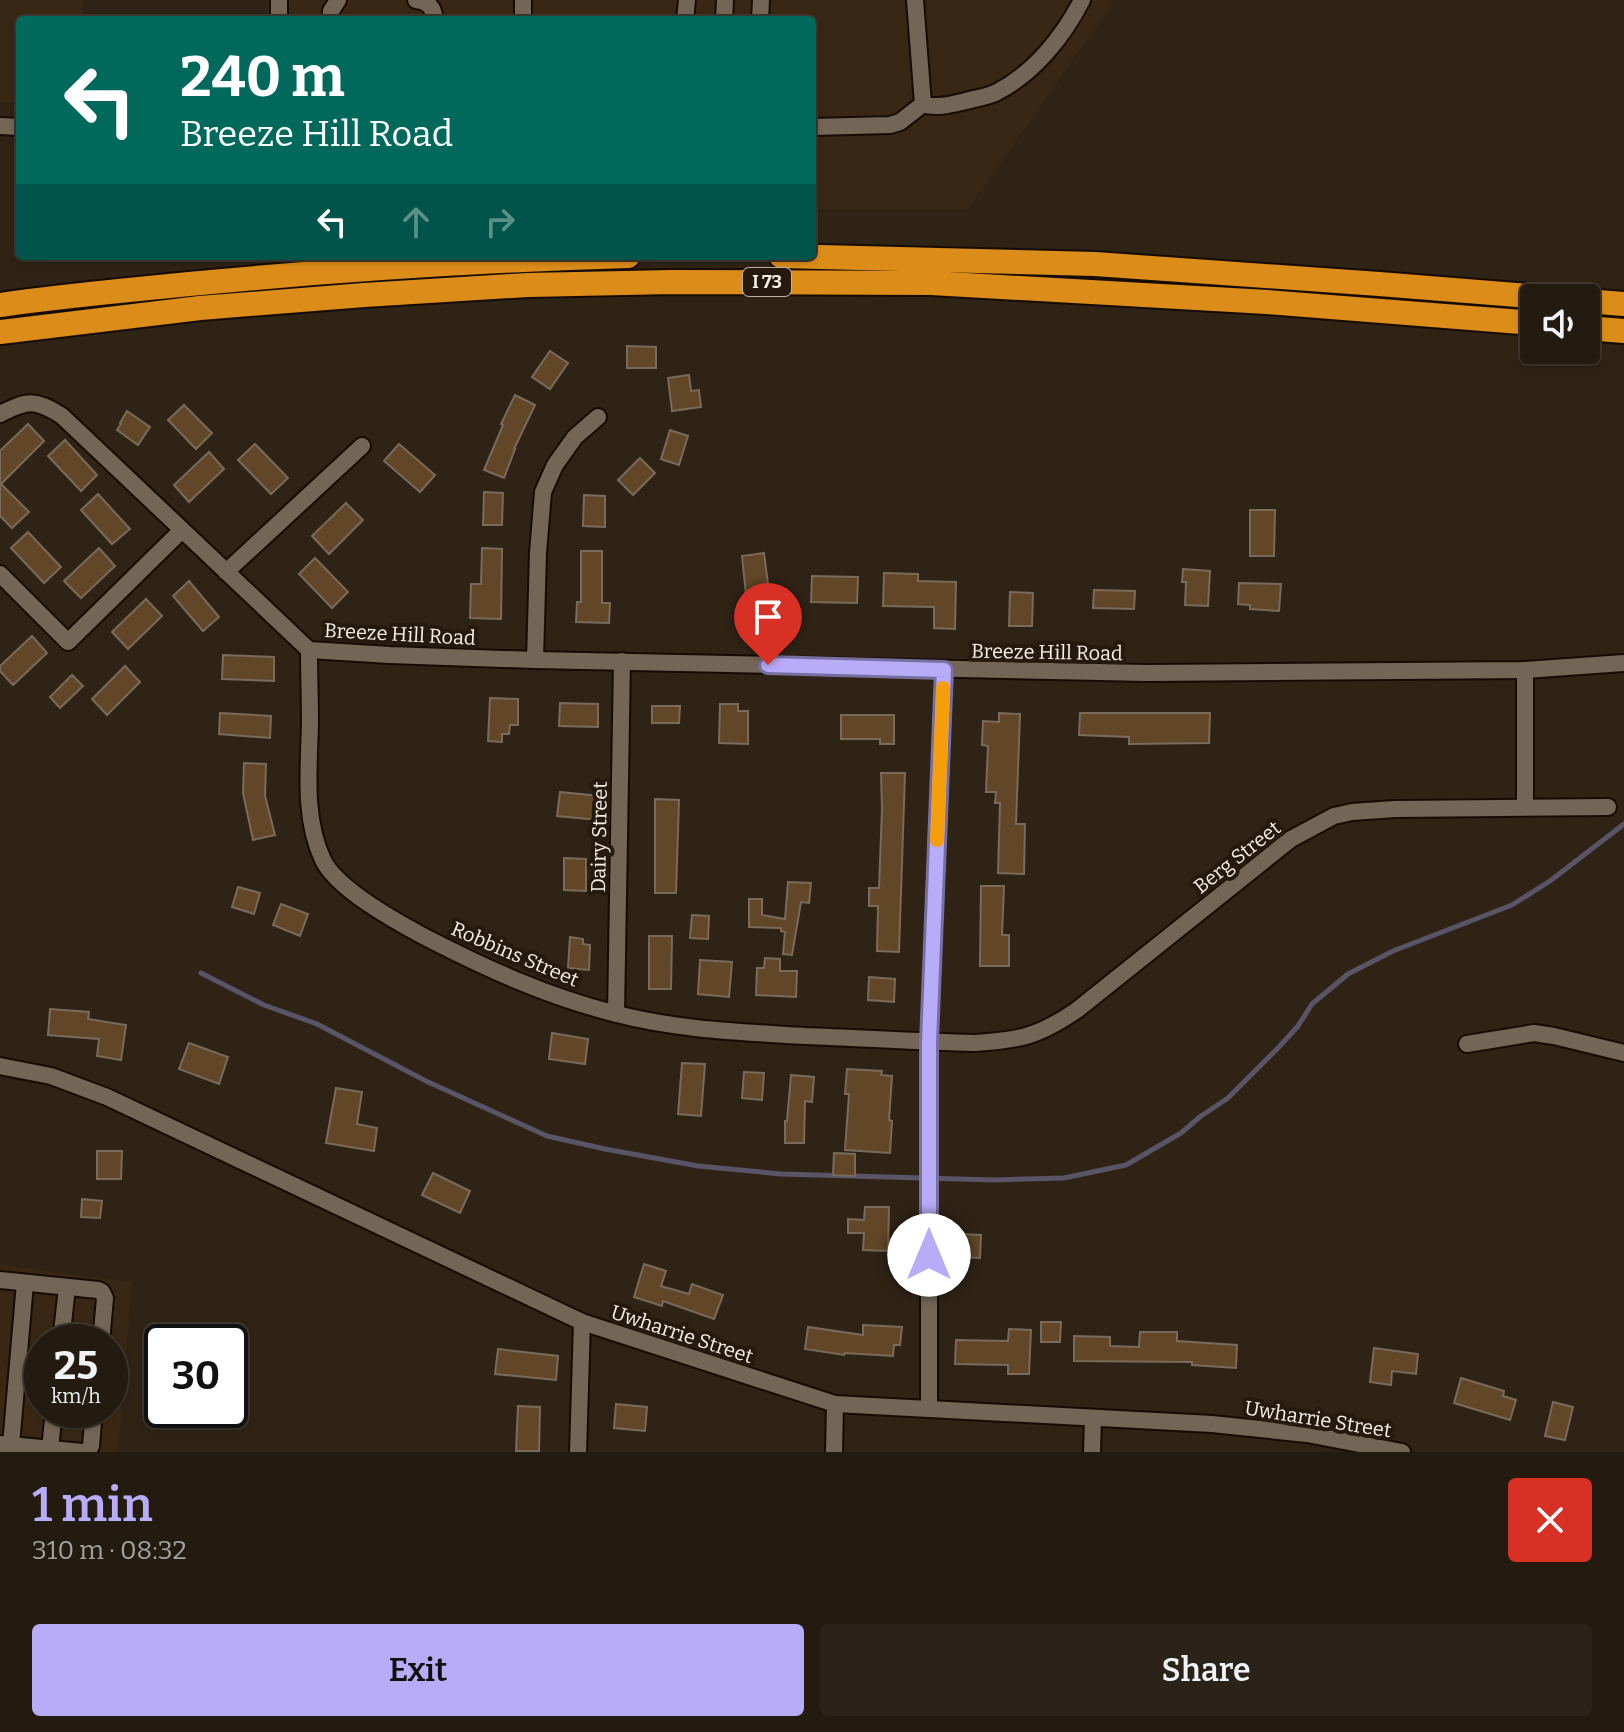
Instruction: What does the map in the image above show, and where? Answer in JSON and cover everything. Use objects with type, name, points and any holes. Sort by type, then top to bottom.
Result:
[{"type":"highway","name":"I 73","points":[[816,257],[1095,264],[1520,295]]},
{"type":"highway","points":[[0,305],[301,273],[505,260]]},
{"type":"highway","name":"I 73","points":[[0,332],[200,308],[364,295],[528,285],[672,282],[931,283],[1267,302],[1520,322]]},
{"type":"highway","points":[[1600,302],[1624,304]]},
{"type":"highway","points":[[1600,329],[1624,331]]},
{"type":"street","points":[[416,0],[424,0],[431,7],[433,16]]},
{"type":"street","points":[[915,0],[923,104]]},
{"type":"street","points":[[923,104],[929,107],[950,105],[995,93],[1045,56],[1082,0]]},
{"type":"street","points":[[816,127],[890,125],[900,122],[923,104]]},
{"type":"street","name":"Breeze Hill Road","points":[[0,414],[23,403],[43,404],[62,416],[309,650],[535,660],[1147,673],[1525,670],[1624,663]]},
{"type":"street","points":[[535,660],[543,492],[555,465],[575,437],[598,417]]},
{"type":"street","points":[[226,572],[362,446]]},
{"type":"street","points":[[0,574],[68,642],[182,530]]},
{"type":"street","name":"Robbins Street","points":[[309,650],[308,782],[311,826],[324,862],[331,871],[381,912],[485,968],[533,988],[616,1014],[685,1028],[929,1042]]},
{"type":"street","name":"Dairy Street","points":[[616,1014],[622,661]]},
{"type":"street","points":[[929,1408],[929,1042],[944,670]]},
{"type":"street","points":[[1525,670],[1525,807]]},
{"type":"street","name":"Berg Street","points":[[929,1042],[1010,1040],[1035,1034],[1056,1024],[1291,839],[1334,816],[1384,809],[1608,807]]},
{"type":"street","points":[[1467,1044],[1534,1033],[1624,1053]]},
{"type":"street","name":"Uwharrie Street","points":[[0,1066],[51,1076],[107,1097],[582,1322],[835,1404],[1212,1424],[1307,1434],[1402,1452]]},
{"type":"street","points":[[0,1280],[98,1290],[105,1298],[103,1324]]},
{"type":"street","points":[[25,1283],[6,1444],[86,1450],[90,1428]]},
{"type":"street","points":[[63,1324],[67,1287]]},
{"type":"street","points":[[578,1452],[582,1322]]},
{"type":"street","points":[[834,1452],[835,1404]]},
{"type":"street","points":[[1092,1452],[1093,1418]]},
{"type":"street","points":[[50,1449],[52,1428]]},
{"type":"shaded area","points":[[0,0],[82,0],[82,16],[16,16],[16,103],[0,102]]},
{"type":"shaded area","points":[[268,0],[1113,0],[968,209],[816,209],[816,16],[267,16]]},
{"type":"shaded area","points":[[0,1265],[132,1282],[128,1331],[128,1324],[24,1324],[24,1428],[120,1428],[118,1452],[0,1452]]},
{"type":"building","points":[[627,346],[656,347],[656,368],[627,368]]},
{"type":"building","points":[[550,351],[568,363],[550,389],[532,377]]},
{"type":"building","points":[[689,375],[691,391],[699,390],[701,407],[672,411],[668,378]]},
{"type":"building","points":[[515,395],[535,405],[504,478],[484,470]]},
{"type":"building","points":[[184,405],[212,433],[196,449],[168,420]]},
{"type":"building","points":[[127,411],[150,427],[138,445],[117,430]]},
{"type":"building","points":[[28,424],[44,441],[1,484],[29,512],[12,528],[0,516],[0,451]]},
{"type":"building","points":[[670,430],[688,436],[679,465],[661,459]]},
{"type":"building","points":[[65,440],[97,475],[81,491],[48,456]]},
{"type":"building","points":[[255,444],[288,478],[271,494],[238,460]]},
{"type":"building","points":[[399,444],[435,475],[420,492],[384,461]]},
{"type":"building","points":[[209,452],[224,469],[189,502],[174,485]]},
{"type":"building","points":[[640,458],[655,473],[633,495],[618,480]]},
{"type":"building","points":[[484,492],[503,493],[502,525],[483,525]]},
{"type":"building","points":[[98,494],[130,529],[112,544],[81,510]]},
{"type":"building","points":[[584,495],[605,496],[605,527],[583,526]]},
{"type":"building","points":[[346,503],[363,520],[329,554],[312,536]]},
{"type":"building","points":[[1250,510],[1275,510],[1274,556],[1250,556]]},
{"type":"building","points":[[28,532],[61,567],[44,583],[11,548]]},
{"type":"building","points":[[99,548],[115,566],[81,598],[64,581]]},
{"type":"building","points":[[482,548],[502,549],[501,619],[470,618],[471,584],[481,584]]},
{"type":"building","points":[[581,551],[602,551],[602,603],[610,603],[609,623],[576,622],[577,602],[581,602]]},
{"type":"building","points":[[764,553],[769,592],[746,595],[742,556]]},
{"type":"building","points":[[315,558],[348,592],[332,608],[299,574]]},
{"type":"building","points":[[1183,569],[1210,571],[1208,606],[1185,605]]},
{"type":"building","points":[[884,573],[918,574],[918,581],[956,582],[955,629],[934,628],[934,607],[883,606]]},
{"type":"building","points":[[812,576],[858,577],[857,603],[811,602]]},
{"type":"building","points":[[189,581],[219,617],[203,631],[173,596]]},
{"type":"building","points":[[1239,583],[1281,584],[1279,611],[1250,609],[1250,605],[1238,604]]},
{"type":"building","points":[[1094,590],[1135,591],[1134,609],[1093,608]]},
{"type":"building","points":[[1010,592],[1033,593],[1032,626],[1009,626]]},
{"type":"building","points":[[146,599],[162,616],[128,649],[112,632]]},
{"type":"building","points":[[32,636],[47,653],[13,685],[0,671],[0,666]]},
{"type":"building","points":[[223,655],[274,657],[274,681],[222,679]]},
{"type":"building","points":[[125,666],[140,682],[107,715],[92,699]]},
{"type":"building","points":[[72,675],[83,686],[60,708],[50,697]]},
{"type":"building","points":[[490,698],[518,699],[518,725],[510,725],[509,734],[502,734],[502,742],[488,741]]},
{"type":"building","points":[[560,703],[598,704],[598,727],[559,726]]},
{"type":"building","points":[[720,704],[738,704],[738,711],[748,711],[748,744],[719,743]]},
{"type":"building","points":[[652,706],[680,706],[679,723],[652,723]]},
{"type":"building","points":[[220,713],[271,716],[270,738],[219,734]]},
{"type":"building","points":[[999,713],[1020,714],[1016,824],[1025,824],[1024,874],[998,873],[1000,803],[995,803],[996,792],[986,792],[988,746],[982,745],[983,721],[999,722]]},
{"type":"building","points":[[1080,713],[1210,713],[1209,743],[1129,744],[1129,737],[1079,735]]},
{"type":"building","points":[[841,715],[894,715],[894,744],[880,744],[880,739],[841,739]]},
{"type":"building","points":[[244,763],[266,764],[265,796],[275,835],[253,840],[243,793]]},
{"type":"building","points":[[881,773],[905,773],[899,952],[877,951],[878,906],[869,906],[869,888],[879,888]]},
{"type":"building","points":[[560,792],[600,796],[598,820],[557,816]]},
{"type":"building","points":[[655,799],[679,800],[676,893],[655,893]]},
{"type":"building","points":[[564,858],[586,859],[586,891],[564,890]]},
{"type":"building","points":[[788,882],[811,883],[809,903],[801,902],[792,955],[783,954],[785,932],[781,928],[749,927],[749,899],[762,899],[762,915],[785,919]]},
{"type":"building","points":[[981,886],[1004,886],[1002,935],[1009,935],[1009,966],[980,966]]},
{"type":"building","points":[[238,887],[260,893],[254,914],[232,907]]},
{"type":"building","points":[[281,904],[308,914],[300,936],[273,925]]},
{"type":"building","points":[[692,915],[709,916],[708,939],[690,938]]},
{"type":"building","points":[[649,936],[672,936],[671,989],[649,989]]},
{"type":"building","points":[[570,937],[583,939],[583,944],[590,945],[589,970],[568,968]]},
{"type":"building","points":[[765,958],[780,959],[780,971],[797,971],[796,997],[756,995],[757,968],[764,968]]},
{"type":"building","points":[[700,960],[732,962],[729,997],[698,994]]},
{"type":"building","points":[[869,977],[895,979],[894,1002],[868,1000]]},
{"type":"building","points":[[50,1009],[89,1012],[88,1019],[126,1025],[121,1060],[97,1056],[99,1039],[48,1035]]},
{"type":"building","points":[[552,1033],[588,1039],[585,1064],[549,1059]]},
{"type":"building","points":[[189,1043],[228,1057],[219,1084],[179,1069]]},
{"type":"building","points":[[682,1063],[705,1064],[701,1116],[678,1114]]},
{"type":"building","points":[[847,1069],[882,1071],[881,1075],[892,1076],[890,1153],[845,1150],[849,1094],[845,1094]]},
{"type":"building","points":[[744,1072],[764,1073],[762,1100],[742,1098]]},
{"type":"building","points":[[791,1075],[814,1077],[812,1102],[805,1101],[804,1143],[785,1143]]},
{"type":"building","points":[[336,1088],[362,1092],[357,1124],[377,1128],[374,1151],[326,1143]]},
{"type":"building","points":[[97,1151],[122,1151],[121,1179],[97,1179]]},
{"type":"building","points":[[834,1153],[855,1154],[855,1176],[833,1175]]},
{"type":"building","points":[[433,1173],[470,1191],[460,1213],[422,1195]]},
{"type":"building","points":[[82,1199],[102,1201],[100,1218],[81,1217]]},
{"type":"building","points":[[865,1207],[889,1207],[888,1251],[863,1250],[864,1233],[848,1233],[848,1219],[864,1220]]},
{"type":"building","points":[[961,1234],[981,1235],[980,1258],[959,1257]]},
{"type":"building","points":[[644,1264],[666,1271],[661,1286],[689,1294],[692,1284],[723,1295],[714,1319],[663,1301],[662,1306],[634,1297]]},
{"type":"building","points":[[1041,1322],[1061,1322],[1060,1342],[1041,1342]]},
{"type":"building","points":[[863,1325],[902,1327],[900,1345],[894,1345],[893,1356],[844,1355],[805,1349],[808,1327],[863,1335]]},
{"type":"building","points":[[1009,1329],[1031,1330],[1029,1374],[1008,1374],[1008,1365],[955,1364],[956,1340],[1008,1341]]},
{"type":"building","points":[[1140,1332],[1177,1332],[1177,1341],[1237,1345],[1236,1368],[1192,1365],[1192,1362],[1074,1361],[1074,1336],[1110,1337],[1110,1346],[1139,1347]]},
{"type":"building","points":[[1374,1348],[1418,1354],[1416,1374],[1392,1371],[1391,1385],[1370,1382]]},
{"type":"building","points":[[498,1349],[558,1356],[556,1380],[495,1374]]},
{"type":"building","points":[[1461,1378],[1504,1391],[1503,1396],[1516,1400],[1510,1420],[1454,1403]]},
{"type":"building","points":[[1553,1402],[1573,1407],[1565,1440],[1545,1436]]},
{"type":"building","points":[[616,1404],[647,1407],[645,1431],[614,1428]]},
{"type":"building","points":[[518,1406],[540,1407],[539,1451],[516,1451]]},
{"type":"waterway","points":[[201,973],[264,1005],[317,1024],[426,1081],[547,1136],[698,1166],[781,1174],[994,1180],[1064,1178],[1126,1165],[1181,1133],[1228,1098],[1298,1026],[1312,1004],[1348,974],[1393,951],[1512,905],[1550,881],[1624,824]]},
{"type":"slow traffic","points":[[937,840],[943,688]]},
{"type":"route","points":[[768,665],[944,670],[929,1042],[929,1255]]}]
